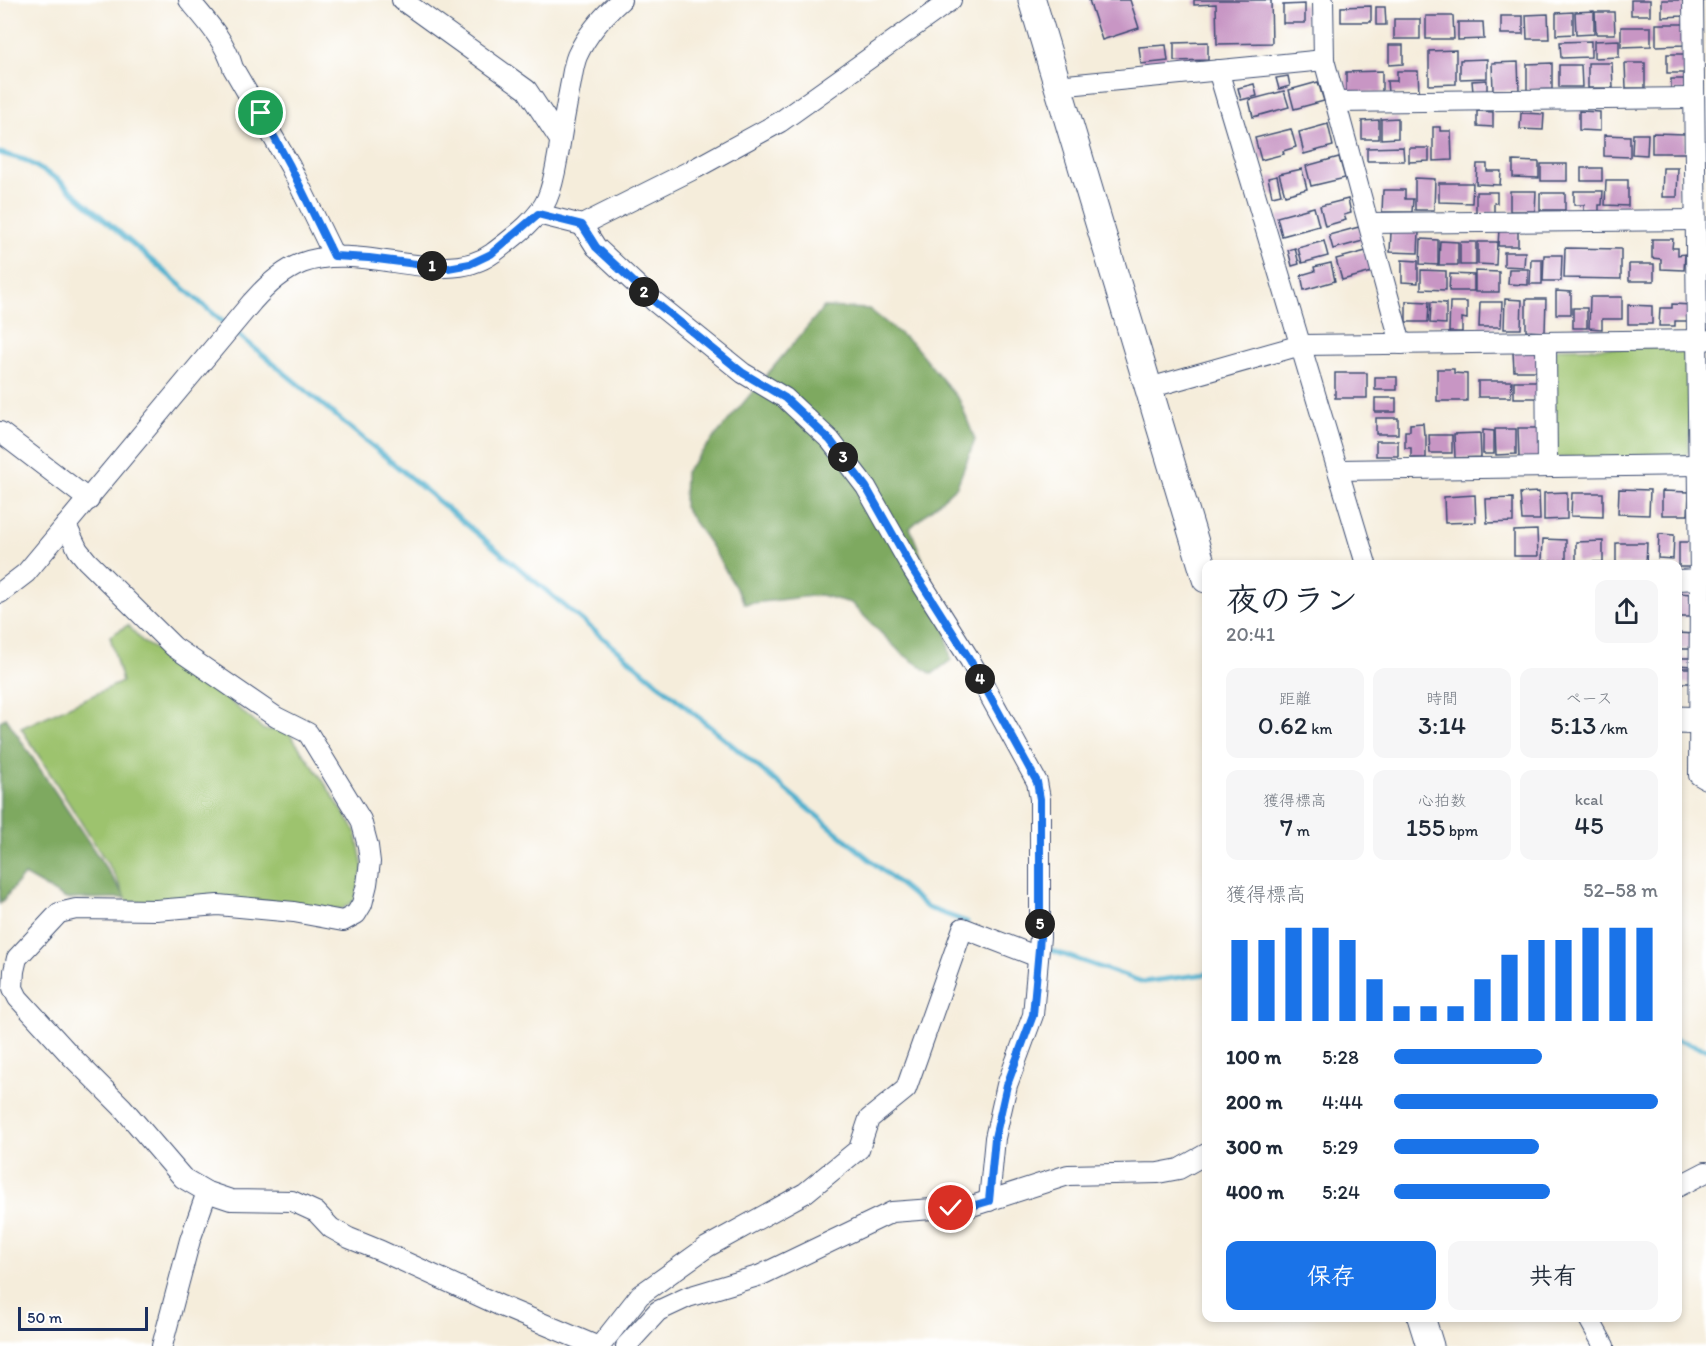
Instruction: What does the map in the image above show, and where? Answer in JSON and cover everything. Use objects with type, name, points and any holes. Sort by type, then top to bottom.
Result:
[{"type":"street","points":[[189,0],[204,17],[230,55],[233,68],[290,166],[334,256]]},
{"type":"street","points":[[402,0],[527,90],[560,140]]},
{"type":"street","points":[[0,593],[26,573],[267,285],[285,272],[303,263],[334,256],[448,268],[470,264],[491,254],[538,214],[547,200],[553,179],[576,58],[603,16],[621,0]]},
{"type":"street","points":[[538,214],[582,225],[696,168],[780,122],[951,0]]},
{"type":"street","points":[[1032,0],[1202,566]]},
{"type":"street","points":[[1323,0],[1324,60],[1401,344]]},
{"type":"street","points":[[1693,0],[1695,220],[1701,340],[1698,465],[1700,579],[1694,721],[1699,775],[1706,779]]},
{"type":"street","points":[[1057,86],[1324,60]]},
{"type":"street","points":[[1218,70],[1365,560]]},
{"type":"street","points":[[1335,102],[1694,98]]},
{"type":"street","points":[[1369,223],[1695,220]]},
{"type":"street","points":[[582,225],[596,247],[655,302],[743,373],[785,398],[830,440],[866,487],[913,570],[970,660],[1037,782],[1040,799],[1040,937],[1033,1015],[1007,1085],[995,1138],[989,1201]]},
{"type":"street","points":[[1149,388],[1301,345],[1701,340]]},
{"type":"street","points":[[1546,342],[1547,467]]},
{"type":"street","points":[[0,432],[89,500]]},
{"type":"street","points":[[1338,470],[1698,465]]},
{"type":"street","points":[[66,525],[78,550],[87,561],[174,647],[276,717],[308,733],[361,820],[369,846],[370,862],[362,904],[356,914],[343,921],[294,912],[218,904],[156,910],[76,909],[59,914],[17,958],[13,988],[18,998],[122,1107],[171,1167],[183,1178],[207,1192],[231,1200],[292,1201],[316,1212],[331,1228],[349,1239],[598,1346],[640,1295],[706,1247],[805,1193],[859,1149],[869,1119],[906,1089],[963,928],[1038,957]]},
{"type":"street","points":[[1682,580],[1700,579]]},
{"type":"street","points":[[626,1346],[658,1311],[688,1297],[761,1275],[892,1212],[972,1206],[1068,1175],[1158,1173],[1179,1169],[1202,1156]]},
{"type":"street","points":[[1682,1184],[1706,1172]]},
{"type":"street","points":[[162,1346],[190,1240],[207,1192]]},
{"type":"street","points":[[1423,1322],[1430,1346]]},
{"type":"street","points":[[1591,1322],[1604,1346]]},
{"type":"green space","points":[[824,307],[869,309],[914,345],[960,401],[975,440],[957,486],[910,528],[941,604],[951,660],[932,674],[901,653],[851,603],[820,595],[745,604],[713,549],[684,507],[685,472]]},
{"type":"green space","points":[[1684,347],[1691,354],[1689,451],[1683,458],[1556,458],[1550,355],[1558,348]]},
{"type":"green space","points":[[128,625],[144,643],[192,669],[264,730],[286,729],[356,832],[363,868],[354,901],[342,909],[128,902],[114,874],[21,728],[122,682],[110,636]]},
{"type":"green space","points":[[6,718],[126,898],[66,899],[24,875],[0,904],[0,721]]},
{"type":"building","points":[[1089,0],[1130,0],[1139,28],[1102,40]]},
{"type":"building","points":[[1194,0],[1271,0],[1272,43],[1217,44],[1216,4],[1194,5]]},
{"type":"building","points":[[1631,0],[1650,0],[1650,15],[1631,15]]},
{"type":"building","points":[[1662,0],[1684,0],[1684,16],[1662,17]]},
{"type":"building","points":[[1305,4],[1305,23],[1283,23],[1283,5]]},
{"type":"building","points":[[1371,6],[1371,22],[1341,22],[1341,7]]},
{"type":"building","points":[[1376,7],[1385,7],[1386,25],[1376,25]]},
{"type":"building","points":[[1594,11],[1594,34],[1576,35],[1575,12]]},
{"type":"building","points":[[1573,12],[1573,34],[1556,35],[1556,13]]},
{"type":"building","points":[[1595,12],[1614,12],[1615,34],[1596,34]]},
{"type":"building","points":[[1548,14],[1549,39],[1527,39],[1526,15]]},
{"type":"building","points":[[1426,16],[1453,16],[1454,39],[1426,39]]},
{"type":"building","points":[[1501,16],[1523,16],[1523,34],[1501,34]]},
{"type":"building","points":[[1394,19],[1420,19],[1420,39],[1394,39]]},
{"type":"building","points":[[1458,22],[1483,22],[1484,39],[1458,40]]},
{"type":"building","points":[[1656,24],[1684,24],[1685,45],[1656,46]]},
{"type":"building","points":[[1621,27],[1651,27],[1651,46],[1621,47]]},
{"type":"building","points":[[1619,40],[1619,57],[1594,58],[1594,41]]},
{"type":"building","points":[[1591,41],[1591,57],[1561,58],[1560,42]]},
{"type":"building","points":[[1208,42],[1208,60],[1174,61],[1174,43]]},
{"type":"building","points":[[1166,45],[1168,61],[1141,64],[1139,47]]},
{"type":"building","points":[[1389,45],[1403,45],[1403,64],[1389,65]]},
{"type":"building","points":[[1456,50],[1456,84],[1429,85],[1429,51]]},
{"type":"building","points":[[1667,54],[1686,54],[1686,73],[1667,73]]},
{"type":"building","points":[[1487,59],[1487,78],[1460,79],[1460,60]]},
{"type":"building","points":[[1518,62],[1519,90],[1493,90],[1492,63]]},
{"type":"building","points":[[1552,63],[1552,89],[1527,90],[1527,64]]},
{"type":"building","points":[[1588,63],[1612,63],[1613,88],[1588,88]]},
{"type":"building","points":[[1625,63],[1645,63],[1645,88],[1626,88]]},
{"type":"building","points":[[1559,65],[1581,65],[1582,87],[1559,87]]},
{"type":"building","points":[[1382,71],[1382,92],[1346,93],[1346,72]]},
{"type":"building","points":[[1397,71],[1418,71],[1419,93],[1388,93],[1387,81],[1397,81]]},
{"type":"building","points":[[1288,76],[1290,86],[1279,89],[1276,78]]},
{"type":"building","points":[[1671,79],[1685,79],[1685,91],[1671,91]]},
{"type":"building","points":[[1487,80],[1487,92],[1473,92],[1472,81]]},
{"type":"building","points":[[1318,82],[1324,101],[1294,109],[1289,90]]},
{"type":"building","points":[[1254,84],[1257,96],[1241,100],[1238,88]]},
{"type":"building","points":[[1284,91],[1289,107],[1253,117],[1249,100]]},
{"type":"building","points":[[1477,111],[1493,112],[1493,127],[1477,126]]},
{"type":"building","points":[[1579,111],[1600,112],[1600,131],[1579,130]]},
{"type":"building","points":[[1521,113],[1544,114],[1543,130],[1520,129]]},
{"type":"building","points":[[1398,118],[1398,138],[1381,139],[1381,119]]},
{"type":"building","points":[[1379,120],[1379,139],[1362,139],[1362,121]]},
{"type":"building","points":[[1328,124],[1333,146],[1304,154],[1299,132]]},
{"type":"building","points":[[1433,127],[1440,127],[1440,131],[1451,131],[1452,160],[1433,161]]},
{"type":"building","points":[[1291,129],[1296,147],[1283,151],[1284,154],[1261,160],[1255,138]]},
{"type":"building","points":[[1652,133],[1685,134],[1685,153],[1652,153]]},
{"type":"building","points":[[1633,134],[1648,134],[1647,155],[1632,154]]},
{"type":"building","points":[[1604,135],[1630,136],[1630,157],[1604,156]]},
{"type":"building","points":[[1403,147],[1404,161],[1367,161],[1367,148]]},
{"type":"building","points":[[1409,148],[1429,148],[1429,161],[1409,162]]},
{"type":"building","points":[[1339,157],[1345,178],[1311,186],[1306,166]]},
{"type":"building","points":[[1513,161],[1539,162],[1539,178],[1513,177]]},
{"type":"building","points":[[1477,164],[1487,164],[1487,171],[1501,171],[1500,185],[1476,184]]},
{"type":"building","points":[[1541,164],[1567,164],[1567,181],[1541,181]]},
{"type":"building","points":[[1581,168],[1602,168],[1602,181],[1581,181]]},
{"type":"building","points":[[1663,168],[1678,168],[1677,197],[1662,197]]},
{"type":"building","points":[[1302,169],[1307,189],[1285,195],[1279,174]]},
{"type":"building","points":[[1277,176],[1281,194],[1272,196],[1268,178]]},
{"type":"building","points":[[1415,178],[1435,179],[1434,210],[1415,210]]},
{"type":"building","points":[[1606,180],[1628,180],[1628,206],[1605,205]]},
{"type":"building","points":[[1439,183],[1473,183],[1472,203],[1439,202]]},
{"type":"building","points":[[1383,190],[1405,190],[1405,199],[1413,199],[1412,212],[1382,212]]},
{"type":"building","points":[[1510,191],[1536,191],[1535,211],[1510,211]]},
{"type":"building","points":[[1574,191],[1603,191],[1599,211],[1584,211],[1584,205],[1574,205]]},
{"type":"building","points":[[1476,192],[1497,192],[1494,213],[1476,213]]},
{"type":"building","points":[[1540,193],[1565,193],[1565,210],[1540,210]]},
{"type":"building","points":[[1348,199],[1351,213],[1344,215],[1346,220],[1325,226],[1320,206]]},
{"type":"building","points":[[1314,207],[1319,226],[1282,236],[1277,217]]},
{"type":"building","points":[[1359,227],[1363,241],[1333,249],[1329,235]]},
{"type":"building","points":[[1499,229],[1518,230],[1518,246],[1498,246]]},
{"type":"building","points":[[1391,232],[1419,232],[1418,253],[1390,252]]},
{"type":"building","points":[[1421,239],[1438,240],[1438,265],[1420,264]]},
{"type":"building","points":[[1652,239],[1673,239],[1672,248],[1678,248],[1678,255],[1685,254],[1684,270],[1661,269],[1661,259],[1652,258]]},
{"type":"building","points":[[1324,241],[1328,256],[1302,263],[1298,248]]},
{"type":"building","points":[[1440,241],[1458,242],[1458,265],[1439,265]]},
{"type":"building","points":[[1460,242],[1476,242],[1476,265],[1460,265]]},
{"type":"building","points":[[1478,242],[1497,242],[1496,265],[1478,264]]},
{"type":"building","points":[[1295,248],[1299,264],[1292,266],[1288,250]]},
{"type":"building","points":[[1565,248],[1621,249],[1621,279],[1564,278]]},
{"type":"building","points":[[1366,251],[1372,272],[1342,280],[1336,259]]},
{"type":"building","points":[[1504,252],[1525,252],[1524,267],[1504,266]]},
{"type":"building","points":[[1544,255],[1562,255],[1561,281],[1543,281]]},
{"type":"building","points":[[1531,259],[1542,259],[1542,284],[1530,284]]},
{"type":"building","points":[[1402,260],[1418,261],[1418,283],[1402,282]]},
{"type":"building","points":[[1331,263],[1335,281],[1304,290],[1301,275],[1315,271],[1314,267]]},
{"type":"building","points":[[1629,264],[1654,264],[1654,281],[1629,281]]},
{"type":"building","points":[[1509,269],[1528,269],[1528,285],[1508,284]]},
{"type":"building","points":[[1421,270],[1446,271],[1446,290],[1421,289]]},
{"type":"building","points":[[1475,271],[1499,272],[1499,292],[1475,292]]},
{"type":"building","points":[[1450,274],[1474,275],[1474,291],[1449,291]]},
{"type":"building","points":[[1556,291],[1571,292],[1571,314],[1556,314]]},
{"type":"building","points":[[1590,297],[1622,297],[1622,319],[1602,319],[1602,329],[1589,328]]},
{"type":"building","points":[[1505,299],[1522,300],[1521,329],[1504,329]]},
{"type":"building","points":[[1526,299],[1546,299],[1545,332],[1526,331]]},
{"type":"building","points":[[1406,301],[1429,302],[1428,322],[1406,322]]},
{"type":"building","points":[[1431,302],[1446,303],[1446,324],[1430,323]]},
{"type":"building","points":[[1450,302],[1467,302],[1467,319],[1462,318],[1462,332],[1449,332]]},
{"type":"building","points":[[1480,302],[1502,302],[1501,327],[1479,327]]},
{"type":"building","points":[[1672,304],[1693,305],[1693,321],[1675,321],[1675,326],[1659,326],[1660,308],[1672,308]]},
{"type":"building","points":[[1628,305],[1652,306],[1652,324],[1628,324]]},
{"type":"building","points":[[1573,308],[1587,308],[1587,328],[1573,328]]},
{"type":"building","points":[[1513,352],[1542,352],[1542,371],[1514,371]]},
{"type":"building","points":[[1437,369],[1454,369],[1454,373],[1467,374],[1467,401],[1437,401]]},
{"type":"building","points":[[1335,373],[1367,373],[1367,398],[1335,398]]},
{"type":"building","points":[[1375,377],[1397,377],[1397,390],[1375,390]]},
{"type":"building","points":[[1478,381],[1512,381],[1511,397],[1478,397]]},
{"type":"building","points":[[1514,381],[1541,381],[1541,398],[1514,398]]},
{"type":"building","points":[[1375,398],[1396,398],[1396,412],[1375,412]]},
{"type":"building","points":[[1376,418],[1398,418],[1398,434],[1376,434]]},
{"type":"building","points":[[1423,423],[1424,435],[1426,435],[1426,458],[1411,458],[1411,448],[1405,448],[1405,431],[1410,431],[1410,424]]},
{"type":"building","points":[[1518,428],[1540,428],[1541,458],[1519,458]]},
{"type":"building","points":[[1495,429],[1516,429],[1516,454],[1496,455]]},
{"type":"building","points":[[1483,430],[1494,431],[1494,454],[1483,454]]},
{"type":"building","points":[[1480,433],[1481,457],[1455,458],[1454,434]]},
{"type":"building","points":[[1429,435],[1452,435],[1452,453],[1430,453]]},
{"type":"building","points":[[1376,441],[1398,441],[1398,456],[1376,456]]},
{"type":"building","points":[[1619,489],[1650,490],[1649,515],[1618,514]]},
{"type":"building","points":[[1662,491],[1689,492],[1688,515],[1662,515]]},
{"type":"building","points":[[1539,492],[1540,520],[1522,520],[1520,493]]},
{"type":"building","points":[[1567,492],[1567,519],[1544,520],[1544,493]]},
{"type":"building","points":[[1572,493],[1603,493],[1603,517],[1571,516]]},
{"type":"building","points":[[1475,495],[1476,522],[1445,523],[1444,497]]},
{"type":"building","points":[[1513,498],[1513,522],[1487,523],[1486,499]]},
{"type":"building","points":[[1537,530],[1538,556],[1514,556],[1514,531]]},
{"type":"building","points":[[1659,534],[1674,535],[1673,559],[1658,558]]},
{"type":"building","points":[[1543,539],[1566,540],[1566,560],[1542,560]]},
{"type":"building","points":[[1603,541],[1603,560],[1576,560],[1576,542]]},
{"type":"building","points":[[1679,542],[1692,542],[1692,567],[1682,567],[1682,560],[1679,560]]},
{"type":"building","points":[[1616,543],[1647,543],[1646,560],[1616,560]]},
{"type":"building","points":[[1682,593],[1693,594],[1692,617],[1682,617]]},
{"type":"building","points":[[1682,633],[1695,634],[1694,649],[1682,649]]},
{"type":"building","points":[[1682,658],[1692,658],[1692,666],[1682,665]]},
{"type":"building","points":[[1682,668],[1693,668],[1693,683],[1682,683]]},
{"type":"waterway","points":[[0,153],[25,160],[59,180],[217,317],[928,908],[967,922]]},
{"type":"waterway","points":[[1044,948],[1143,982],[1202,975]]},
{"type":"waterway","points":[[1682,1042],[1706,1049]]},
{"type":"route","points":[[261,113],[334,256],[448,268],[470,264],[491,254],[538,214],[582,225],[596,247],[655,302],[743,373],[785,398],[830,440],[866,487],[913,570],[970,660],[1037,782],[1040,799],[1040,937],[1033,1015],[1007,1085],[995,1138],[989,1201],[972,1206],[951,1208]]}]
